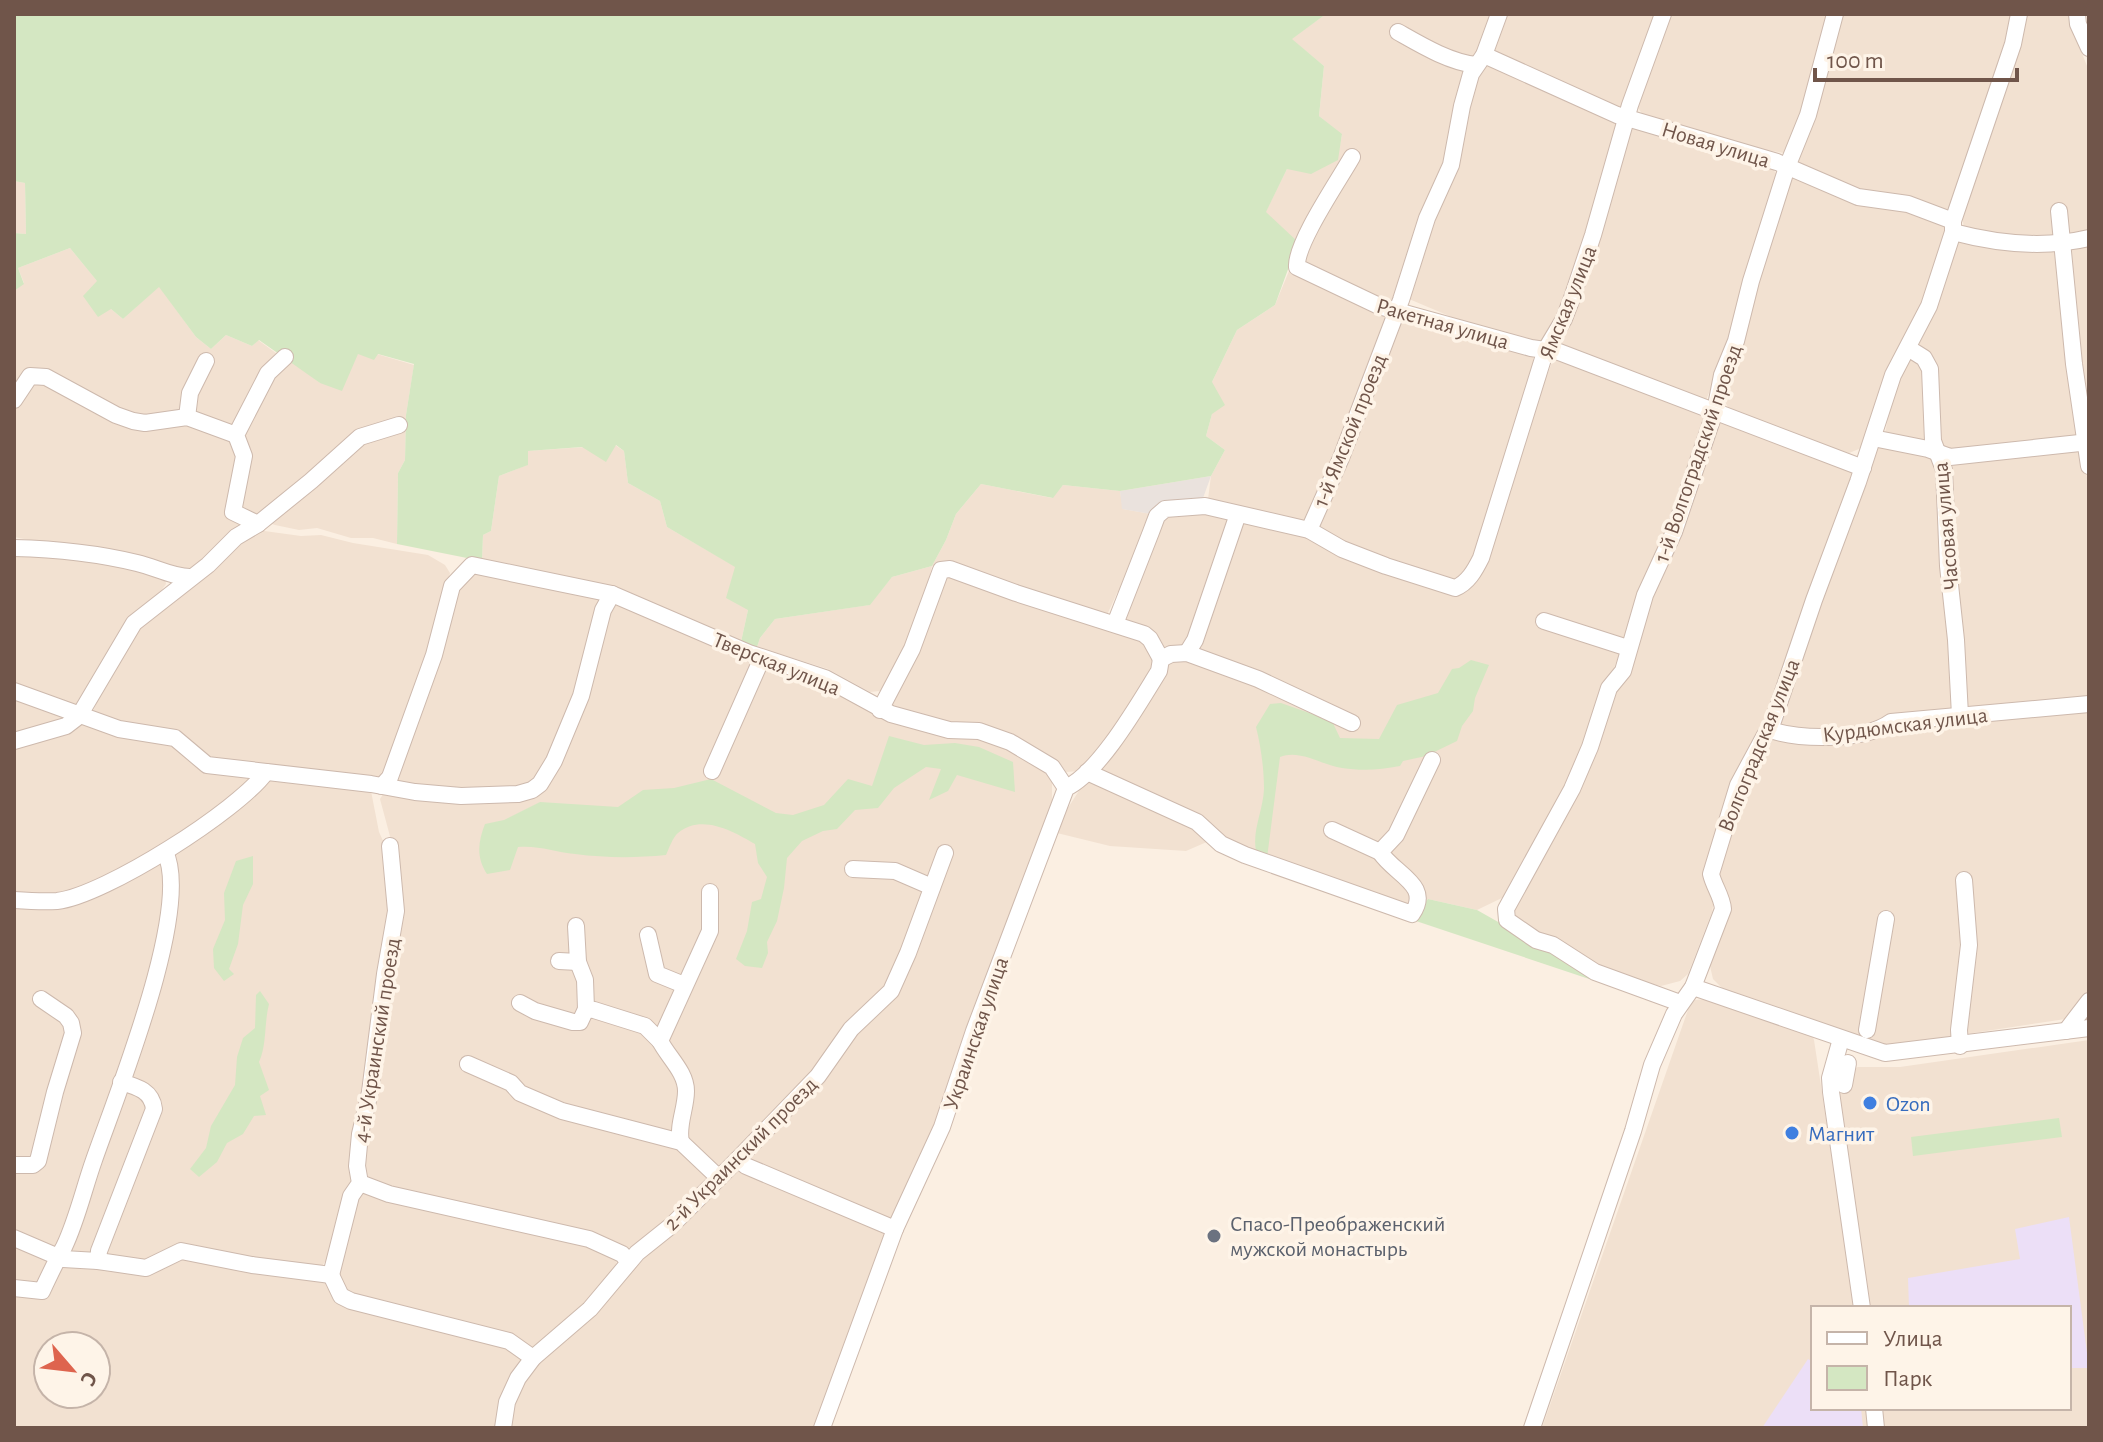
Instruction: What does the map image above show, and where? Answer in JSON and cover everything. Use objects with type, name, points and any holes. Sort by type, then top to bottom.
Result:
[{"type":"street","name":"1-й Ямской проезд","points":[[1309,530],[1341,458],[1427,218],[1451,165],[1462,106],[1499,14]]},
{"type":"street","name":"Ямская улица","points":[[1309,530],[1342,549],[1455,588],[1472,574],[1481,558],[1546,349],[1564,319],[1572,298],[1630,105],[1663,14]]},
{"type":"street","name":"1-й Волгоградский проезд","points":[[1680,1003],[1595,972],[1553,945],[1536,940],[1507,920],[1506,909],[1572,789],[1590,747],[1609,688],[1623,671],[1645,595],[1674,532],[1715,411],[1722,375],[1736,341],[1751,281],[1787,167],[1808,115],[1835,14]]},
{"type":"street","name":"Волгоградская улица","points":[[1532,1428],[1633,1131],[1652,1065],[1680,1003],[1693,987],[1723,909],[1722,898],[1711,874],[1738,785],[1770,730],[1893,375],[1929,306],[2013,44],[2019,14]]},
{"type":"street","points":[[2077,14],[2089,48]]},
{"type":"street","name":"Новая улица","points":[[1398,32],[1422,45],[1480,60],[1628,117],[1787,167],[1858,197],[1908,204],[1953,227],[2021,245],[2061,244],[2089,238]]},
{"type":"street","name":"Ракетная улица","points":[[1352,157],[1315,220],[1296,258],[1297,267],[1379,306],[1531,348],[1546,349],[1627,376],[1863,468]]},
{"type":"street","points":[[2059,211],[2089,466]]},
{"type":"street","name":"Часовая улица","points":[[1908,348],[1924,358],[1930,369],[1933,441],[1944,470],[1960,715]]},
{"type":"street","points":[[258,524],[233,512],[244,456],[236,435],[268,373],[285,357]]},
{"type":"street","points":[[187,417],[190,393],[206,361]]},
{"type":"street","points":[[14,400],[30,376],[35,374],[133,421],[145,423],[187,417],[236,435]]},
{"type":"street","points":[[14,741],[66,726],[79,716],[134,623],[360,437],[399,425]]},
{"type":"street","points":[[1873,438],[1950,457],[2088,442]]},
{"type":"street","points":[[1115,624],[1157,516],[1165,509],[1205,506],[1309,530]]},
{"type":"street","points":[[1187,653],[1195,640],[1238,514]]},
{"type":"street","points":[[14,548],[66,549],[136,563],[179,577],[190,577]]},
{"type":"street","name":"Тверская улица","points":[[382,786],[390,777],[434,655],[452,586],[472,565],[612,594],[762,658],[825,678],[880,710],[936,728],[979,731],[1010,742],[1052,767],[1066,788]]},
{"type":"street","points":[[880,710],[912,649],[941,570],[950,569],[1115,624],[1150,639],[1161,659],[1159,671],[1110,745],[1087,772],[1066,788]]},
{"type":"street","points":[[14,691],[119,729],[175,738],[207,765],[461,796],[504,797],[532,790],[540,784],[554,761],[581,696],[603,610],[612,594]]},
{"type":"street","points":[[1544,621],[1628,648]]},
{"type":"street","points":[[1161,659],[1171,654],[1187,653],[1258,679],[1352,723]]},
{"type":"street","points":[[712,771],[762,658]]},
{"type":"street","name":"Курдюмская улица","points":[[1770,730],[1782,734],[1829,737],[1879,731],[1891,722],[2089,704]]},
{"type":"street","points":[[1380,852],[1396,835],[1432,760]]},
{"type":"street","points":[[14,900],[59,901],[94,889],[165,852],[227,808],[266,772]]},
{"type":"street","points":[[1087,772],[1197,822],[1221,844],[1245,855],[1412,914],[1420,898],[1418,889],[1387,863],[1380,852],[1332,830]]},
{"type":"street","name":"Украинская улица","points":[[822,1428],[895,1229],[942,1127],[974,1031],[1066,788]]},
{"type":"street","name":"4-й Украинский проезд","points":[[331,1275],[351,1196],[360,1183],[357,1166],[360,1134],[370,1092],[396,911],[390,846]]},
{"type":"street","points":[[14,1288],[42,1291],[64,1246],[151,998],[166,937],[170,862],[165,852]]},
{"type":"street","name":"2-й Украинский проезд","points":[[503,1428],[507,1402],[518,1378],[533,1358],[590,1309],[629,1262],[672,1225],[738,1159],[818,1076],[851,1029],[891,991],[945,853]]},
{"type":"street","points":[[853,869],[895,871],[932,887]]},
{"type":"street","points":[[1960,1046],[1959,1030],[1969,945],[1964,880]]},
{"type":"street","points":[[660,1041],[710,931],[710,892]]},
{"type":"street","points":[[1867,1030],[1886,919]]},
{"type":"street","points":[[520,1003],[535,1011],[580,1022],[586,1009],[585,980],[578,962],[576,926]]},
{"type":"street","points":[[648,935],[657,974],[684,985]]},
{"type":"street","points":[[559,961],[578,962]]},
{"type":"street","points":[[1693,987],[1885,1053],[2089,1028]]},
{"type":"street","points":[[14,1165],[33,1165],[38,1161],[73,1033],[66,1016],[41,999]]},
{"type":"street","points":[[2066,1031],[2089,1001]]},
{"type":"street","points":[[586,1009],[645,1026],[660,1041],[681,1073],[686,1090],[679,1134],[681,1142]]},
{"type":"street","points":[[1841,1039],[1830,1078],[1831,1092],[1862,1306]]},
{"type":"street","points":[[1844,1085],[1848,1063]]},
{"type":"street","points":[[468,1064],[511,1083],[520,1093],[562,1111],[681,1142],[719,1178]]},
{"type":"street","points":[[98,1261],[99,1251],[154,1109],[153,1098],[147,1092],[121,1082]]},
{"type":"street","points":[[738,1159],[746,1166],[895,1229]]},
{"type":"street","points":[[360,1183],[389,1194],[589,1239],[622,1254],[629,1262]]},
{"type":"street","points":[[14,1238],[49,1252],[56,1258],[146,1268],[181,1251],[252,1265],[331,1275],[341,1296],[351,1301],[509,1341],[533,1358]]},
{"type":"shaded area","points":[[1326,14],[1494,14],[1398,297],[1391,300],[1379,300],[1305,267],[1265,213],[1287,169],[1337,160],[1342,135],[1319,116],[1324,66],[1291,39]]},
{"type":"shaded area","points":[[1504,14],[1659,14],[1626,104],[1618,111],[1492,50]]},
{"type":"shaded area","points":[[1668,14],[1830,14],[1804,114],[1784,153],[1740,146],[1645,118],[1636,105]]},
{"type":"shaded area","points":[[1840,14],[2012,14],[2007,43],[1951,206],[1946,210],[1859,193],[1799,167],[1798,160]]},
{"type":"shaded area","points":[[2022,14],[2070,14],[2071,26],[2087,66],[2089,234],[2015,240],[1964,229],[1962,214]]},
{"type":"shaded area","points":[[1491,66],[1619,120],[1588,235],[1550,336],[1540,341],[1531,342],[1480,329],[1409,299],[1474,76],[1484,67]]},
{"type":"shaded area","points":[[1631,127],[1771,166],[1779,178],[1724,357],[1706,400],[1558,344]]},
{"type":"shaded area","points":[[1791,176],[1908,209],[1945,225],[1947,232],[1925,304],[1867,437],[1859,449],[1849,453],[1794,438],[1730,411],[1723,398]]},
{"type":"shaded area","points":[[14,181],[25,183],[26,234],[14,233]]},
{"type":"shaded area","points":[[1959,239],[2055,249],[2079,439],[1942,449],[1918,338]]},
{"type":"shaded area","points":[[2089,244],[2089,434],[2066,249]]},
{"type":"shaded area","points":[[70,248],[98,282],[111,309],[123,319],[159,286],[196,337],[211,349],[226,335],[252,346],[258,340],[280,356],[232,429],[146,420],[47,374],[14,392],[14,291],[24,283],[18,268]]},
{"type":"shaded area","points":[[1289,271],[1379,307],[1388,316],[1336,457],[1303,522],[1208,499],[1211,476],[1225,450],[1206,436],[1212,414],[1212,382],[1237,330],[1275,305]]},
{"type":"shaded area","points":[[1397,318],[1529,352],[1533,357],[1535,372],[1470,572],[1453,582],[1344,545],[1318,529]]},
{"type":"shaded area","points":[[358,354],[377,354],[414,365],[406,415],[405,460],[398,473],[397,544],[373,538],[351,538],[317,528],[299,530],[238,512],[241,440],[272,376],[291,360],[320,383]]},
{"type":"shaded area","points":[[1554,357],[1702,410],[1707,421],[1570,785],[1508,895],[1477,910],[1428,899],[1418,911],[1270,862],[1099,771],[1164,673],[1128,622],[1125,612],[1162,520],[1193,510],[1296,531],[1460,593]]},
{"type":"shaded area","points":[[1910,359],[1922,363],[1928,441],[1885,433],[1897,374]]},
{"type":"shaded area","points":[[35,380],[137,427],[186,422],[231,439],[235,444],[243,525],[190,572],[14,537],[14,406]]},
{"type":"shaded area","points":[[1725,421],[1849,468],[1854,475],[1764,730],[1735,782],[1712,912],[1688,974],[1680,981],[1661,986],[1615,976],[1539,935],[1513,916],[1514,905],[1632,649],[1717,423]]},
{"type":"shaded area","points":[[615,445],[624,451],[628,483],[660,501],[667,527],[736,567],[748,610],[741,642],[610,587],[482,561],[483,535],[491,531],[499,476],[527,465],[527,451]]},
{"type":"shaded area","points":[[1879,446],[1927,453],[1937,461],[1953,706],[1949,712],[1855,730],[1785,729],[1779,720],[1873,451]]},
{"type":"shaded area","points":[[2079,448],[2084,453],[2089,495],[2089,699],[1969,708],[1966,705],[1948,466]]},
{"type":"shaded area","points":[[1211,476],[1203,498],[1157,504],[1151,514],[1122,509],[1120,491]]},
{"type":"shaded area","points":[[981,484],[1052,498],[1063,485],[1120,491],[1123,509],[1151,514],[1130,577],[1117,593],[1107,615],[943,564],[932,566],[956,514]]},
{"type":"shaded area","points":[[257,530],[301,536],[321,535],[428,555],[445,565],[450,573],[429,655],[379,778],[204,759],[181,733],[120,726],[92,713],[134,625]]},
{"type":"shaded area","points":[[38,552],[164,574],[166,584],[75,709],[14,686],[14,554]]},
{"type":"shaded area","points":[[932,566],[921,610],[899,667],[880,691],[870,692],[828,669],[757,647],[775,619],[869,605],[892,577]]},
{"type":"shaded area","points":[[469,571],[596,597],[599,602],[576,694],[547,760],[534,780],[524,787],[496,791],[396,783],[402,751],[458,587]]},
{"type":"shaded area","points":[[950,574],[1141,637],[1154,659],[1153,669],[1108,743],[1079,771],[1066,772],[1061,765],[1030,751],[890,707],[941,579]]},
{"type":"shaded area","points":[[622,603],[762,665],[820,681],[880,716],[956,736],[978,735],[1044,767],[1052,780],[1052,803],[967,1029],[936,1125],[893,1219],[883,1221],[749,1163],[749,1154],[821,1078],[855,1031],[894,993],[931,902],[922,898],[887,987],[846,1028],[816,1074],[762,1131],[641,1245],[628,1248],[590,1235],[390,1191],[370,1180],[363,1166],[400,893],[395,855],[380,799],[385,791],[508,802],[537,797],[559,764],[570,740],[600,651],[607,613],[613,604]]},
{"type":"shaded area","points":[[14,695],[66,715],[63,723],[14,736]]},
{"type":"shaded area","points":[[2089,710],[2089,995],[2072,1018],[1887,1046],[1724,990],[1713,979],[1710,966],[1713,953],[1730,911],[1730,900],[1715,873],[1742,785],[1769,736]]},
{"type":"shaded area","points":[[89,723],[174,743],[256,776],[224,806],[121,872],[57,898],[14,897],[14,744]]},
{"type":"shaded area","points":[[267,777],[371,791],[379,832],[389,854],[393,910],[351,1169],[352,1184],[328,1258],[321,1267],[190,1249],[150,1264],[104,1255],[158,1109],[129,1081],[155,1000],[174,849]]},
{"type":"shaded area","points":[[1088,781],[1179,818],[1209,841],[1186,851],[1110,846],[1057,833],[1064,814]]},
{"type":"shaded area","points":[[166,861],[164,936],[59,1250],[14,1236],[14,903],[61,904]]},
{"type":"shaded area","points":[[1706,999],[1812,1035],[1855,1306],[1811,1306],[1811,1410],[1865,1410],[1868,1428],[1542,1428],[1689,1007],[1695,1000]]},
{"type":"shaded area","points":[[2089,1040],[2089,1428],[1882,1428],[1880,1410],[2071,1410],[2071,1306],[1867,1306],[1838,1094],[1850,1070],[1858,1067],[1900,1067]]},
{"type":"shaded area","points":[[124,1088],[144,1095],[151,1109],[95,1253],[64,1251]]},
{"type":"shaded area","points":[[736,1167],[888,1232],[815,1428],[508,1428],[521,1381]]},
{"type":"shaded area","points":[[361,1191],[571,1241],[617,1259],[616,1267],[587,1306],[531,1351],[347,1293],[337,1274],[354,1198]]},
{"type":"shaded area","points":[[2069,1217],[2089,1368],[2071,1368],[2071,1306],[1909,1306],[1908,1278],[2020,1259],[2015,1229]]},
{"type":"shaded area","points":[[14,1241],[50,1258],[40,1285],[14,1285]]},
{"type":"shaded area","points":[[175,1255],[320,1280],[327,1283],[331,1290],[510,1344],[523,1361],[496,1428],[14,1428],[14,1291],[36,1296],[59,1264],[147,1271]]},
{"type":"shaded area","points":[[1808,1359],[1811,1361],[1811,1410],[1861,1410],[1863,1428],[1762,1428]]},
{"type":"green space","points":[[14,14],[1326,14],[1292,39],[1324,66],[1319,116],[1342,134],[1338,160],[1311,174],[1287,169],[1266,212],[1298,242],[1275,305],[1237,330],[1212,382],[1225,405],[1212,414],[1206,436],[1225,450],[1211,476],[1120,491],[1063,485],[1053,498],[981,484],[956,514],[932,566],[892,577],[870,605],[775,619],[757,647],[741,642],[748,610],[726,598],[735,567],[667,527],[660,501],[628,483],[624,451],[616,445],[606,462],[582,447],[528,451],[528,465],[499,476],[491,531],[483,535],[482,561],[397,544],[398,473],[405,460],[406,415],[414,364],[378,354],[374,360],[358,354],[342,391],[320,383],[259,340],[252,346],[226,335],[211,349],[196,337],[159,287],[123,319],[111,309],[98,317],[83,296],[97,281],[70,248],[18,268],[24,284],[14,291],[14,233],[26,234],[25,183],[14,181]]},
{"type":"green space","points":[[1471,660],[1489,665],[1473,711],[1462,726],[1457,741],[1426,756],[1403,761],[1400,766],[1378,769],[1342,768],[1295,755],[1280,757],[1267,858],[1256,851],[1255,836],[1264,789],[1256,727],[1270,704],[1281,703],[1332,721],[1340,738],[1379,739],[1397,705],[1438,693],[1452,669]]},
{"type":"green space","points":[[889,736],[924,745],[955,743],[979,747],[1013,762],[1015,792],[957,775],[948,791],[929,800],[941,769],[926,767],[894,788],[878,808],[855,810],[837,829],[823,831],[802,841],[787,858],[777,921],[767,942],[768,953],[762,968],[745,966],[736,959],[747,931],[752,902],[761,899],[767,877],[758,863],[755,844],[718,826],[687,827],[676,835],[666,855],[598,856],[518,847],[510,870],[487,874],[481,862],[480,843],[485,824],[504,820],[540,802],[618,807],[643,790],[674,788],[711,779],[776,813],[793,815],[824,805],[848,779],[872,786]]},
{"type":"green space","points":[[253,856],[253,884],[243,905],[238,944],[229,969],[234,974],[224,981],[214,968],[213,949],[225,920],[224,893],[236,861]]},
{"type":"green space","points":[[1428,899],[1477,910],[1551,952],[1661,1003],[1416,921],[1418,911]]},
{"type":"green space","points":[[260,991],[269,1004],[259,1062],[269,1090],[260,1096],[266,1115],[254,1116],[243,1134],[227,1143],[217,1162],[199,1177],[190,1169],[206,1148],[211,1126],[235,1085],[237,1057],[243,1038],[255,1028],[256,995]]},
{"type":"green space","points":[[2059,1118],[2062,1137],[1913,1156],[1911,1137]]},
{"type":"place","name":"Ozon","points":[[1870,1103]]},
{"type":"place","name":"Магнит","points":[[1792,1133]]},
{"type":"place","name":"Спасо-Преображенский мужской монастырь","points":[[1214,1236]]}]
